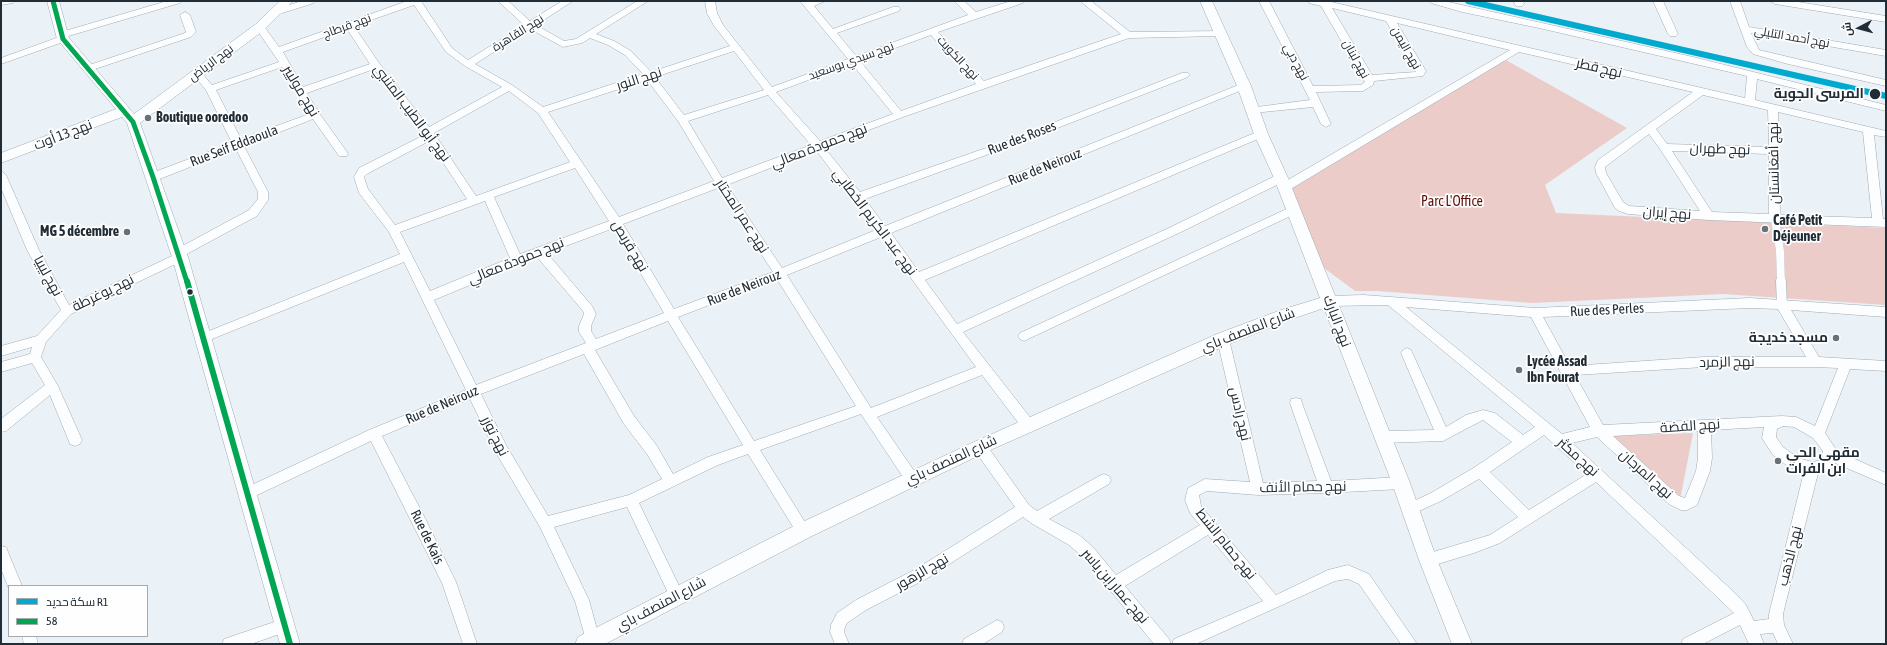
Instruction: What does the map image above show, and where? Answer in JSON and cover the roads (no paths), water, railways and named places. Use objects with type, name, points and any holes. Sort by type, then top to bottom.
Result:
[{"type":"street","points":[[1,2],[10,1]]},
{"type":"street","points":[[1,60],[62,37],[177,1]]},
{"type":"street","name":"نهج الرياض","points":[[129,116],[197,73],[260,27],[287,1]]},
{"type":"street","points":[[273,13],[311,1]]},
{"type":"street","name":"نهج قرطاج","points":[[277,51],[416,1]]},
{"type":"street","name":"نهج قربص","points":[[416,1],[449,50],[468,64],[509,88],[542,111],[616,222],[750,449],[803,531]]},
{"type":"street","points":[[503,1],[531,26],[563,44],[579,41],[643,1]]},
{"type":"street","name":"نهج القاهرة","points":[[468,64],[531,26],[568,1]]},
{"type":"street","name":"نهج عبد الكريم الخطابي","points":[[710,1],[712,14],[770,91],[818,146],[885,232],[955,330],[1028,425]]},
{"type":"street","points":[[807,3],[820,1]]},
{"type":"street","points":[[958,1],[974,16]]},
{"type":"street","name":"نهج سيدي بوسعيد","points":[[682,119],[770,91],[932,31],[1020,1]]},
{"type":"street","points":[[1085,1],[1128,34]]},
{"type":"street","name":"نهج البارك","points":[[1206,1],[1244,86],[1261,134],[1283,182],[1401,483],[1428,560],[1462,644]]},
{"type":"street","name":"نهج دبي","points":[[1264,1],[1310,89],[1326,124]]},
{"type":"street","name":"نهج قطر","points":[[1312,1],[1516,50],[1750,101],[1886,134]]},
{"type":"street","points":[[1434,1],[1462,9],[1685,58],[1886,108]]},
{"type":"street","points":[[1658,1],[1673,34]]},
{"type":"street","points":[[1735,1],[1752,47],[1760,54],[1886,84]]},
{"type":"street","points":[[1775,1],[1886,20]]},
{"type":"street","points":[[54,2],[62,37],[129,116],[153,177],[179,255],[246,494],[286,625],[290,644]]},
{"type":"street","points":[[807,3],[855,59],[899,115]]},
{"type":"street","name":"نهج لبنان","points":[[1310,89],[1363,88],[1368,85],[1369,78],[1324,4]]},
{"type":"street","points":[[832,32],[896,9]]},
{"type":"street","points":[[89,68],[188,35],[191,32],[185,16]]},
{"type":"street","name":"نهج اليمن","points":[[1369,78],[1420,74],[1421,71],[1390,20]]},
{"type":"street","name":"نهج أبو الطيب المتنبي","points":[[349,26],[376,65],[444,154],[474,201]]},
{"type":"street","name":"نهج موليير","points":[[260,27],[277,51],[315,115],[343,154]]},
{"type":"street","name":"نهج أحمد التليلي","points":[[1746,29],[1886,53]]},
{"type":"street","name":"نهج الكويت","points":[[932,31],[983,86]]},
{"type":"street","name":"نهج حمودة معالي","points":[[426,298],[517,260],[899,115],[1128,34],[1220,33]]},
{"type":"street","name":"نهج عمر المختار","points":[[590,35],[610,43],[628,53],[649,75],[682,119],[720,184],[780,274],[866,412],[912,479]]},
{"type":"street","name":"نهج النور","points":[[542,111],[736,46]]},
{"type":"street","points":[[955,330],[1283,182],[1516,50]]},
{"type":"street","points":[[210,89],[284,63]]},
{"type":"street","points":[[300,92],[376,65]]},
{"type":"street","points":[[197,73],[210,89],[239,144]]},
{"type":"street","name":"Rue des Roses","points":[[858,197],[1010,143],[1185,75]]},
{"type":"street","points":[[1750,101],[1752,75]]},
{"type":"street","name":"Rue de Neirouz","points":[[246,494],[374,434],[473,392],[780,274],[1244,86]]},
{"type":"street","points":[[429,134],[509,88]]},
{"type":"street","name":"نهج إيران","points":[[1701,91],[1602,163],[1600,168],[1601,173],[1619,205],[1628,210],[1709,216],[1882,223]]},
{"type":"street","points":[[1253,110],[1316,104]]},
{"type":"street","name":"نهج أفغانستان","points":[[1773,107],[1775,151],[1775,219]]},
{"type":"street","name":"Rue Seif Eddaoula","points":[[153,177],[315,115]]},
{"type":"street","name":"نهج 13 أوت","points":[[1,158],[129,116]]},
{"type":"street","points":[[1650,129],[1664,147],[1709,216]]},
{"type":"street","points":[[1868,130],[1882,223]]},
{"type":"street","name":"نهج توزر","points":[[429,134],[363,171],[359,177],[363,190],[393,230],[501,449],[545,523],[582,600],[591,643]]},
{"type":"street","points":[[917,278],[1261,134]]},
{"type":"street","name":"نهج يوغرطة","points":[[35,357],[41,340],[67,311],[179,255],[253,213],[263,200],[264,192],[239,144]]},
{"type":"street","name":"نهج طهران","points":[[1664,147],[1775,151]]},
{"type":"street","points":[[393,230],[578,163]]},
{"type":"street","name":"نهج ليبيا","points":[[1,175],[33,250],[67,311]]},
{"type":"street","points":[[488,196],[517,260]]},
{"type":"street","points":[[1024,336],[1294,210]]},
{"type":"street","points":[[1775,219],[1780,251],[1782,306],[1815,362]]},
{"type":"street","points":[[538,252],[588,310],[590,314],[585,326],[585,332],[591,347],[629,420],[652,450],[670,481]]},
{"type":"street","points":[[203,338],[407,256]]},
{"type":"street","name":"Rue des Perles","points":[[1329,301],[1391,301],[1535,314],[1756,303],[1886,312]]},
{"type":"street","name":"شارع المنصف باي","points":[[591,643],[677,596],[803,531],[980,447],[1223,339],[1287,314],[1329,301]]},
{"type":"street","name":"نهج مكثر","points":[[1391,301],[1545,427],[1598,474],[1731,599],[1747,621],[1757,644]]},
{"type":"street","points":[[1535,314],[1599,431]]},
{"type":"street","name":"نهج رادس","points":[[1223,339],[1258,489]]},
{"type":"street","points":[[1,351],[41,340]]},
{"type":"street","points":[[1407,353],[1443,435]]},
{"type":"street","points":[[1,367],[35,357],[52,386],[75,440]]},
{"type":"street","name":"نهج الزمرد","points":[[1567,371],[1704,362],[1815,362],[1886,366]]},
{"type":"street","points":[[1782,421],[1771,426],[1769,438],[1778,451],[1794,463],[1812,468],[1826,465],[1830,460],[1831,455],[1828,444],[1818,434],[1846,364]]},
{"type":"street","points":[[545,523],[631,500],[713,461],[866,412],[984,369]]},
{"type":"street","points":[[1,427],[52,386]]},
{"type":"street","points":[[1296,403],[1326,487]]},
{"type":"street","points":[[1382,436],[1443,435],[1472,419],[1483,415],[1490,418],[1522,442]]},
{"type":"street","name":"نهج الفضة","points":[[1560,440],[1599,431],[1782,421],[1796,422],[1818,434]]},
{"type":"street","name":"نهج المرجان","points":[[1599,431],[1674,500],[1681,504],[1687,504],[1692,502],[1703,472],[1704,426]]},
{"type":"street","points":[[1410,509],[1436,497],[1480,472],[1545,427]]},
{"type":"street","name":"Rue de Kais","points":[[374,434],[420,522],[445,576],[470,644]]},
{"type":"street","name":"نهج عمار إبن ياسر","points":[[980,447],[1024,509],[1036,519],[1074,540],[1088,552],[1164,644]]},
{"type":"street","points":[[1831,455],[1886,479]]},
{"type":"street","name":"نهج الذهب","points":[[1786,644],[1777,626],[1777,608],[1812,468]]},
{"type":"street","points":[[1480,472],[1528,518]]},
{"type":"street","points":[[1428,560],[1474,547],[1495,538],[1598,474]]},
{"type":"street","points":[[1036,519],[1104,480]]},
{"type":"street","name":"نهج حمام الأنف","points":[[1205,485],[1258,489],[1401,483]]},
{"type":"street","name":"نهج حمام الشط","points":[[1205,485],[1193,492],[1192,500],[1195,509],[1208,527],[1274,603]]},
{"type":"street","points":[[631,500],[677,596]]},
{"type":"street","name":"نهج الزهور","points":[[842,644],[837,632],[838,625],[842,618],[861,605],[921,574],[1024,509]]},
{"type":"street","points":[[1115,584],[1208,527]]},
{"type":"street","points":[[1,552],[15,585]]},
{"type":"street","points":[[1179,644],[1274,603],[1333,575],[1348,572],[1364,579],[1410,644]]},
{"type":"street","points":[[1688,644],[1747,621],[1777,626]]},
{"type":"street","points":[[229,644],[286,625]]},
{"type":"street","points":[[969,644],[997,627]]},
{"type":"rail line","name":"R1","points":[[1468,1],[1886,96]]},
{"type":"place","name":"المرسى الجوية","points":[[1875,94]]},
{"type":"place","name":"Boutique ooredoo","points":[[148,118]]},
{"type":"place","name":"Café Petit Déjeuner","points":[[1765,229]]},
{"type":"place","name":"MG 5 décembre","points":[[127,232]]},
{"type":"place","name":"مسجد خديجة","points":[[1836,338]]},
{"type":"place","name":"Lycée Assad Ibn Fourat","points":[[1519,370]]},
{"type":"place","name":"مقهى الحي ابن الفرات","points":[[1778,461]]},
{"type":"park label","name":"Parc L'Office","points":[[1452,202]]}]
